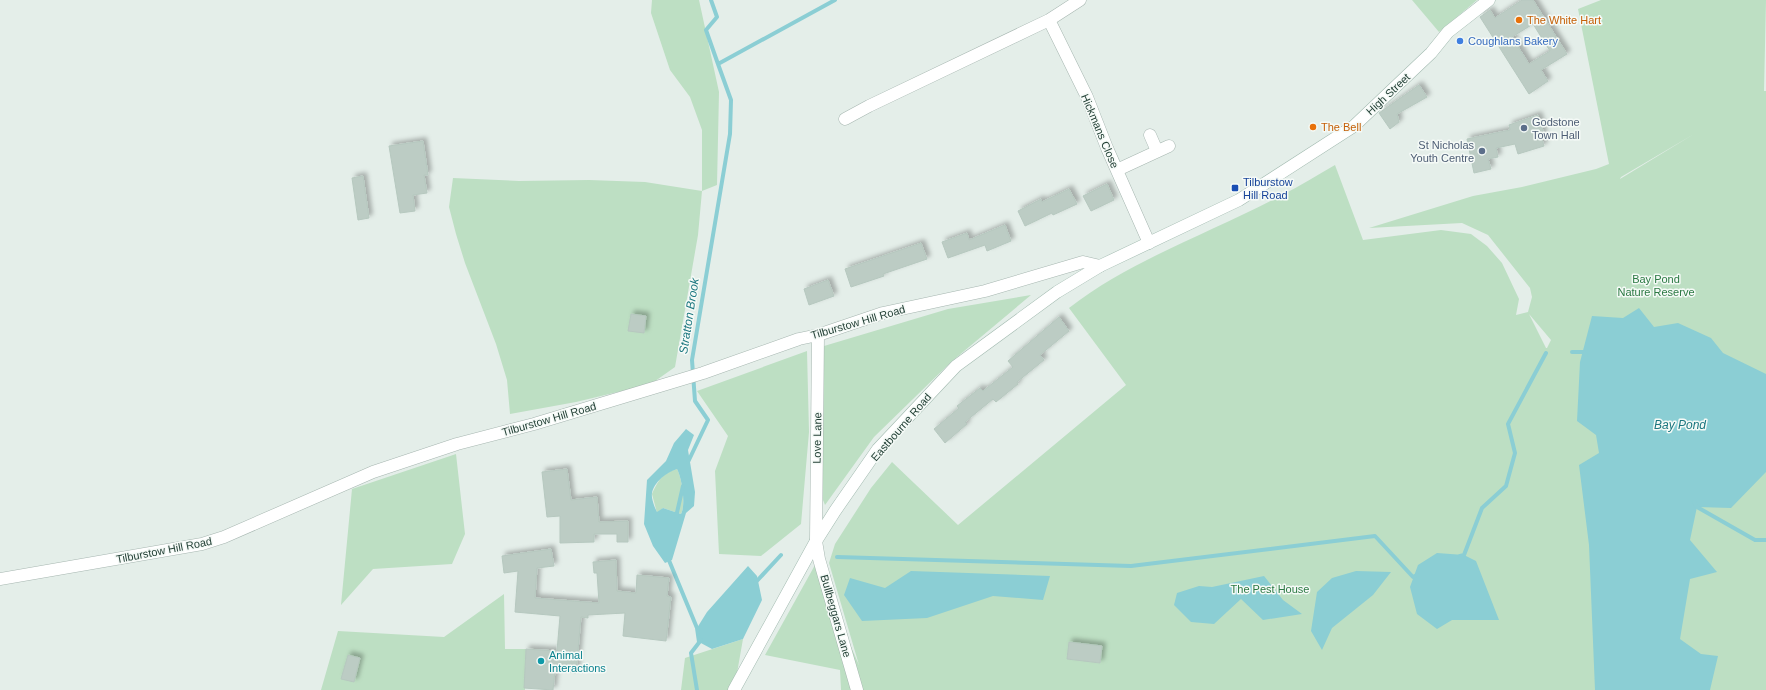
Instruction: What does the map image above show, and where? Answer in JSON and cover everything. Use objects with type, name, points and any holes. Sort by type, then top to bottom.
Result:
[{"type":"street","points":[[845,119],[876,102],[1030,30],[1049,20],[1080,0]]},
{"type":"street","name":"High Street","points":[[1149,243],[1239,200],[1354,126],[1431,53],[1448,32],[1489,0]]},
{"type":"street","name":"Hickmans Close","points":[[1049,20],[1087,97],[1149,243]]},
{"type":"street","points":[[1150,135],[1157,151]]},
{"type":"street","points":[[1117,170],[1169,146]]},
{"type":"street","name":"Eastbourne Road","points":[[734,690],[816,541],[878,449],[956,366],[1057,292],[1100,266],[1149,243]]},
{"type":"street","name":"Tilburstow Hill Road","points":[[0,579],[202,544],[224,537],[374,472],[458,444],[534,424],[693,376],[799,339],[818,335],[883,313],[985,290],[1083,262],[1100,266]]},
{"type":"street","name":"Love Lane","points":[[816,541],[818,335]]},
{"type":"street","name":"Bullbeggars Lane","points":[[816,541],[819,558],[857,690]]},
{"type":"green space","points":[[652,0],[699,0],[719,92],[717,185],[702,191],[702,130],[690,97],[670,70],[651,13]]},
{"type":"green space","points":[[1412,0],[1477,0],[1439,32]]},
{"type":"green space","points":[[1601,0],[1766,0],[1764,91],[1766,91],[1766,690],[841,690],[840,670],[765,655],[815,565],[859,665],[829,563],[835,544],[871,488],[892,462],[958,525],[1126,385],[1069,308],[1093,291],[1145,261],[1255,209],[1335,165],[1363,240],[1441,230],[1471,234],[1487,246],[1502,263],[1519,299],[1516,315],[1528,312],[1532,297],[1530,288],[1488,235],[1462,223],[1369,228],[1473,196],[1522,187],[1596,169],[1609,164],[1578,9]],"holes":[[[1694,134],[1620,179],[1621,177]],[[1529,314],[1551,340],[1547,348],[1546,348]]]},
{"type":"green space","points":[[453,178],[519,181],[589,180],[645,182],[702,191],[698,235],[675,367],[651,384],[576,402],[510,414],[507,380],[496,344],[465,263],[449,207]]},
{"type":"green space","points":[[1031,295],[951,362],[874,437],[825,505],[821,495],[824,346],[948,309]]},
{"type":"green space","points":[[807,351],[809,432],[801,524],[761,556],[719,554],[715,471],[728,436],[697,391]]},
{"type":"green space","points":[[456,454],[465,534],[452,564],[373,569],[341,605],[352,489]]},
{"type":"green space","points":[[677,469],[683,492],[681,514],[663,508],[657,513],[652,494],[656,485],[664,475]]},
{"type":"green space","points":[[504,594],[505,649],[526,649],[525,690],[321,690],[338,631],[444,637]]},
{"type":"green space","points":[[743,639],[734,690],[681,690],[685,658]]},
{"type":"water","name":"Bay Pond","points":[[1639,308],[1654,327],[1678,323],[1711,338],[1723,353],[1766,374],[1766,472],[1731,508],[1697,507],[1690,540],[1717,572],[1690,579],[1680,639],[1701,654],[1718,656],[1710,690],[1595,690],[1589,545],[1579,465],[1599,453],[1596,435],[1577,421],[1580,362],[1592,316],[1623,318]]},
{"type":"water","points":[[686,429],[694,435],[688,450],[695,492],[694,506],[686,513],[672,560],[665,563],[653,546],[644,524],[647,480],[666,461],[674,443]],"holes":[[[677,469],[683,498],[681,514],[663,508],[657,512],[653,503],[652,495],[655,485],[665,475],[673,470]]]},
{"type":"water","points":[[1437,553],[1464,555],[1476,561],[1499,620],[1452,620],[1437,629],[1417,614],[1410,587],[1418,565]]},
{"type":"water","points":[[748,566],[757,576],[762,600],[743,639],[712,649],[699,642],[697,628],[707,612]]},
{"type":"water","points":[[911,571],[1050,576],[1043,600],[993,596],[927,618],[862,621],[844,595],[850,578],[885,588]]},
{"type":"water","points":[[1356,571],[1391,572],[1373,595],[1332,628],[1322,650],[1311,631],[1317,592],[1332,578]]},
{"type":"water","points":[[1264,576],[1283,600],[1302,614],[1263,620],[1241,599],[1214,624],[1191,622],[1174,605],[1177,593],[1199,586],[1212,587]]},
{"type":"building","points":[[1522,0],[1533,0],[1567,54],[1541,70],[1548,81],[1529,94],[1480,17],[1490,10],[1495,18]],"holes":[[[1533,24],[1550,51],[1529,64],[1512,37]]]},
{"type":"building","points":[[1419,85],[1427,97],[1397,114],[1399,122],[1390,129],[1379,113]]},
{"type":"building","points":[[1538,115],[1544,134],[1541,135],[1544,146],[1518,154],[1515,144],[1496,148],[1498,157],[1488,159],[1491,169],[1474,173],[1467,139],[1510,130],[1509,125]]},
{"type":"building","points":[[423,141],[428,175],[424,175],[427,193],[413,195],[415,211],[400,213],[389,146]]},
{"type":"building","points":[[363,176],[369,218],[358,220],[352,178]]},
{"type":"building","points":[[1107,184],[1114,200],[1091,211],[1083,196]]},
{"type":"building","points":[[1069,189],[1077,204],[1053,215],[1052,213],[1025,226],[1018,211],[1041,199],[1042,202]]},
{"type":"building","points":[[1005,225],[1011,241],[987,251],[985,245],[948,258],[942,242],[967,233],[969,240]]},
{"type":"building","points":[[921,243],[927,259],[851,287],[845,269]]},
{"type":"building","points":[[828,280],[834,296],[809,305],[804,289]]},
{"type":"building","points":[[631,314],[646,316],[644,333],[628,331]]},
{"type":"building","points":[[1059,317],[1069,331],[1040,355],[1044,360],[1017,382],[1018,384],[996,402],[993,399],[965,422],[967,424],[945,443],[934,429],[959,408],[957,406],[980,388],[983,391],[1013,367],[1008,361]]},
{"type":"building","points":[[567,469],[571,500],[597,497],[599,522],[628,521],[628,542],[617,542],[617,534],[594,534],[594,542],[560,543],[560,516],[547,517],[542,472]]},
{"type":"building","points":[[551,549],[554,566],[537,568],[535,598],[599,603],[597,573],[594,573],[593,562],[616,560],[617,591],[636,593],[637,575],[669,578],[667,596],[671,597],[666,641],[623,636],[625,613],[588,615],[588,618],[581,617],[576,673],[555,671],[553,690],[524,688],[526,649],[557,651],[560,616],[515,612],[518,571],[504,573],[502,556]]},
{"type":"building","points":[[1069,642],[1102,646],[1100,663],[1067,659]]},
{"type":"building","points":[[348,655],[360,658],[354,682],[341,679]]},
{"type":"waterway","points":[[711,0],[717,17],[706,30],[718,64]]},
{"type":"waterway","name":"Stratton Brook","points":[[688,462],[708,420],[695,401],[692,360],[730,134],[731,100],[718,64],[835,0]]},
{"type":"waterway","points":[[1572,352],[1583,352],[1586,355]]},
{"type":"waterway","points":[[1460,556],[1464,555],[1482,508],[1506,486],[1515,453],[1508,424],[1546,353]]},
{"type":"waterway","name":"Stratton Brook","points":[[676,517],[683,486]]},
{"type":"waterway","points":[[1694,502],[1697,507],[1755,540],[1766,540]]},
{"type":"waterway","points":[[837,557],[1131,566],[1375,536],[1413,577],[1417,575]]},
{"type":"waterway","points":[[755,583],[781,555]]},
{"type":"waterway","name":"Stratton Brook","points":[[668,558],[697,628],[699,642]]},
{"type":"waterway","name":"Stratton Brook","points":[[697,690],[691,653],[701,640]]},
{"type":"place","name":"The White Hart","points":[[1519,20]]},
{"type":"place","name":"Coughlans Bakery","points":[[1460,41]]},
{"type":"place","name":"The Bell","points":[[1313,127]]},
{"type":"place","name":"Godstone Town Hall","points":[[1524,128]]},
{"type":"place","name":"St Nicholas Youth Centre","points":[[1482,151]]},
{"type":"place","name":"Tilburstow Hill Road","points":[[1235,188]]},
{"type":"place","name":"Animal Interactions","points":[[541,661]]},
{"type":"park label","name":"Bay Pond Nature Reserve","points":[[1656,285]]},
{"type":"park label","name":"The Pest House","points":[[1270,589]]}]
